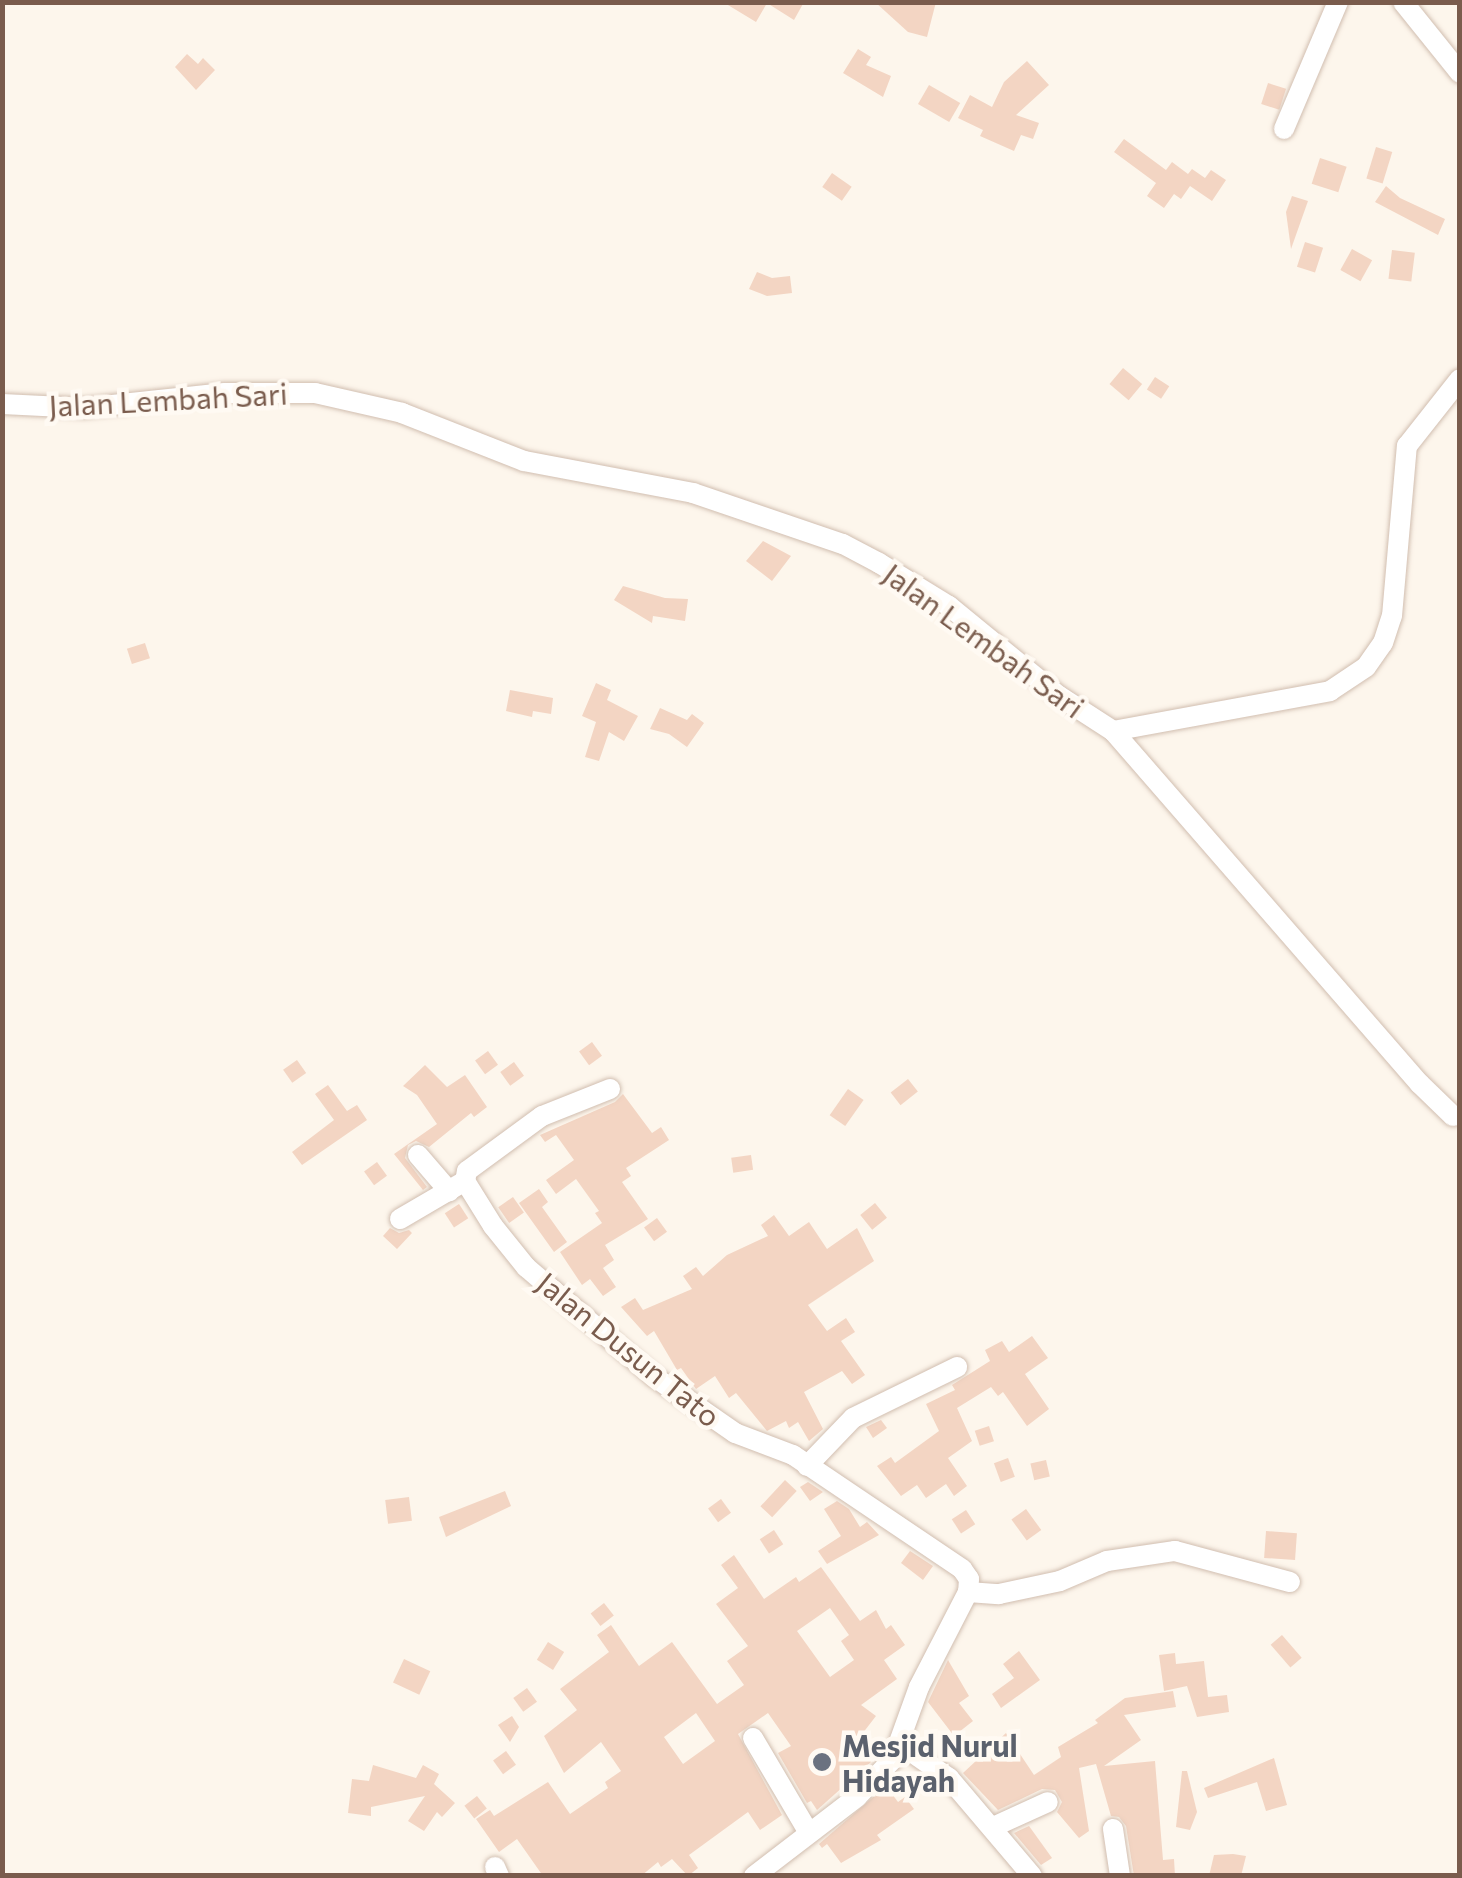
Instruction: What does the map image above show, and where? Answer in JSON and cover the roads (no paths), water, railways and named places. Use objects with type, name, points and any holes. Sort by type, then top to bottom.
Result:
[{"type":"street","points":[[1284,129],[1338,2]]},
{"type":"street","points":[[1403,2],[1460,73]]},
{"type":"street","name":"Jalan Lembah Sari","points":[[2,404],[103,408],[254,391],[315,394],[402,413],[524,462],[693,493],[843,544],[879,563],[948,606],[1058,696],[1113,731],[1330,691],[1366,667],[1383,643],[1392,616],[1407,446],[1460,379]]},
{"type":"street","points":[[1113,731],[1420,1084],[1453,1116]]},
{"type":"street","points":[[400,1219],[457,1186],[467,1171],[530,1124],[610,1089]]},
{"type":"street","name":"Jalan Dusun Tato","points":[[418,1155],[457,1186],[509,1248],[578,1314],[654,1376],[736,1433],[793,1456],[962,1569],[969,1579],[968,1592]]},
{"type":"street","points":[[807,1466],[852,1418],[957,1367]]},
{"type":"street","points":[[754,1876],[857,1798],[893,1760],[918,1688],[968,1592],[999,1594],[1060,1582],[1107,1562],[1174,1552],[1290,1582]]},
{"type":"street","points":[[753,1738],[809,1833]]},
{"type":"street","points":[[900,1744],[949,1778],[1032,1876]]},
{"type":"street","points":[[993,1826],[1048,1802]]},
{"type":"street","points":[[1113,1829],[1120,1876]]},
{"type":"place","name":"Mesjid Nurul Hidayah","points":[[822,1762]]}]
